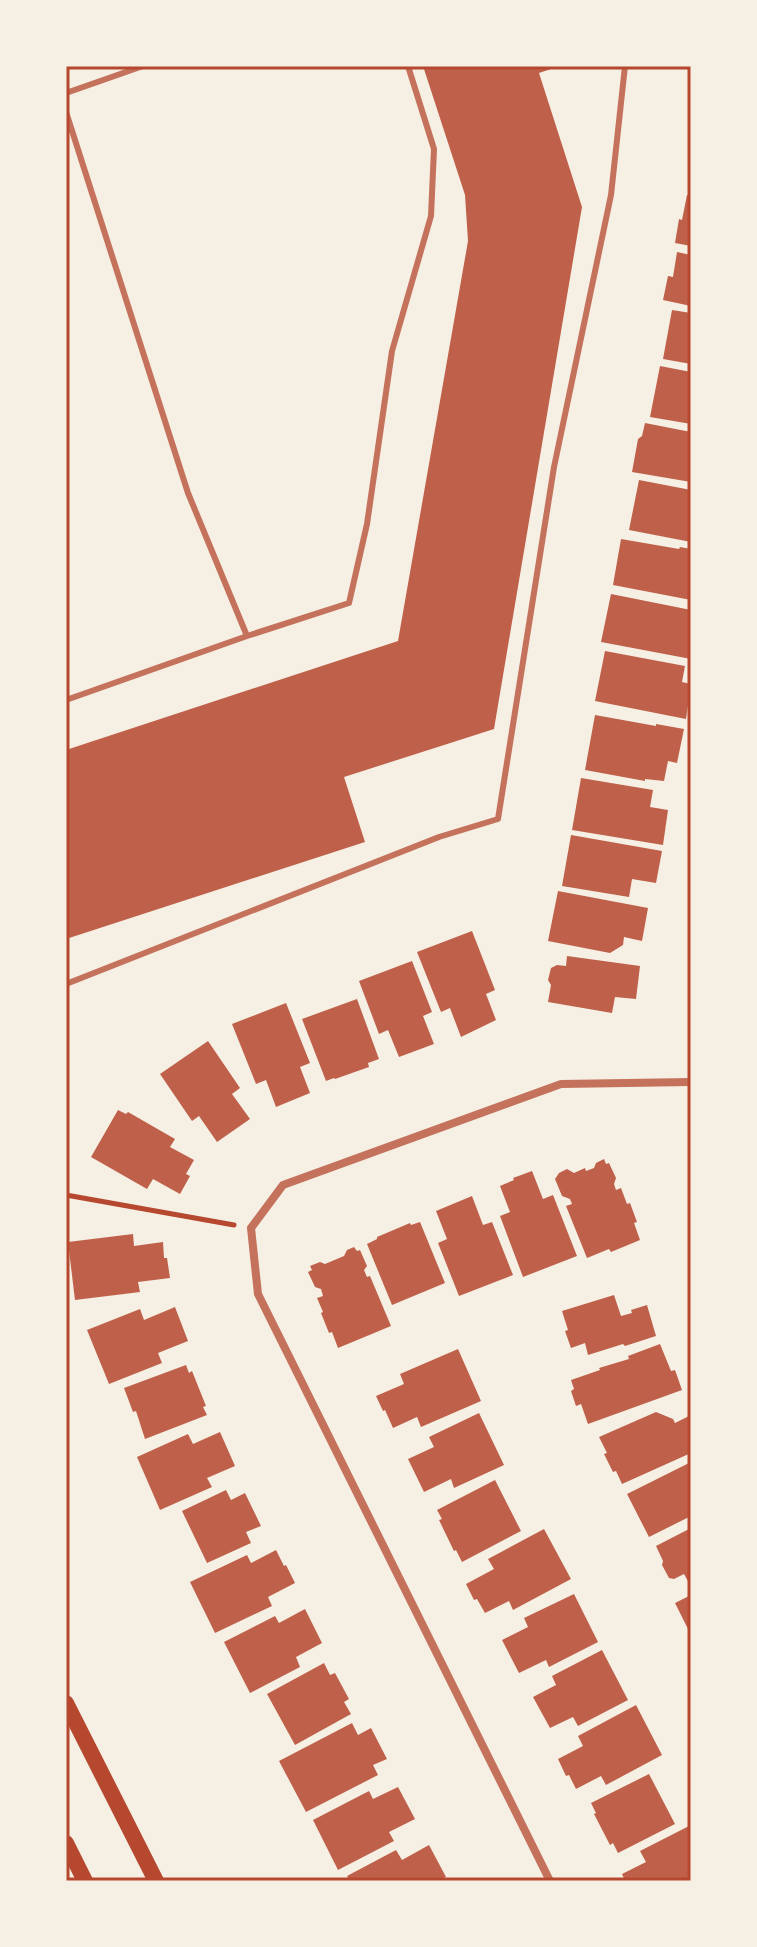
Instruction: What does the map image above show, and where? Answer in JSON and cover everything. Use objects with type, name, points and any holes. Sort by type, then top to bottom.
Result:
[{"type":"main road","points":[[66,1703],[156,1881]]},
{"type":"main road","points":[[66,1843],[85,1881]]},
{"type":"street","points":[[550,1881],[258,1294],[251,1228],[283,1185],[561,1084],[691,1082]]},
{"type":"lane","points":[[66,93],[143,66]]},
{"type":"lane","points":[[66,700],[349,603],[367,524],[392,351],[431,216],[434,149],[408,66]]},
{"type":"lane","points":[[66,984],[439,837],[498,819],[554,467],[611,195],[625,66]]},
{"type":"lane","points":[[66,112],[188,493],[247,636]]},
{"type":"path","points":[[66,1195],[251,1228]]},
{"type":"building","points":[[423,66],[560,66],[539,73],[582,207],[494,729],[344,777],[365,842],[66,939],[66,750],[398,641],[468,241],[465,195]]},
{"type":"building","points":[[687,195],[691,196],[691,246],[675,243]]},
{"type":"building","points":[[677,252],[691,255],[691,306],[663,300],[668,276],[673,277]]},
{"type":"building","points":[[672,310],[691,313],[691,364],[663,359]]},
{"type":"building","points":[[660,366],[691,372],[691,424],[650,417]]},
{"type":"building","points":[[645,423],[691,432],[691,482],[632,472],[638,439],[642,436]]},
{"type":"building","points":[[639,480],[691,490],[691,542],[629,530]]},
{"type":"building","points":[[621,539],[691,549],[691,600],[613,585]]},
{"type":"building","points":[[611,594],[691,610],[691,659],[601,642]]},
{"type":"building","points":[[605,651],[685,666],[682,682],[691,684],[686,719],[595,701]]},
{"type":"building","points":[[595,715],[684,729],[677,763],[668,761],[664,781],[645,781],[585,770]]},
{"type":"building","points":[[581,778],[653,790],[650,807],[668,810],[663,845],[572,830]]},
{"type":"building","points":[[571,835],[662,851],[656,883],[632,879],[629,897],[562,886]]},
{"type":"building","points":[[558,891],[648,908],[642,941],[624,937],[623,945],[610,953],[548,941]]},
{"type":"building","points":[[472,931],[495,990],[486,994],[496,1020],[461,1037],[450,1008],[441,1012],[417,952]]},
{"type":"building","points":[[567,956],[640,966],[636,999],[615,997],[612,1013],[548,1002],[551,968],[566,966]]},
{"type":"building","points":[[412,961],[432,1012],[423,1016],[434,1044],[399,1057],[388,1030],[379,1034],[359,981]]},
{"type":"building","points":[[357,999],[379,1059],[368,1063],[369,1067],[326,1081],[302,1019]]},
{"type":"building","points":[[286,1003],[310,1063],[300,1067],[310,1093],[276,1107],[266,1080],[256,1084],[232,1024]]},
{"type":"building","points":[[208,1041],[240,1088],[232,1094],[250,1119],[217,1142],[199,1116],[192,1121],[160,1074]]},
{"type":"building","points":[[118,1110],[128,1112],[175,1139],[170,1147],[194,1160],[180,1194],[153,1179],[147,1189],[91,1157]]},
{"type":"building","points":[[604,1159],[616,1178],[616,1190],[621,1188],[627,1204],[630,1203],[640,1240],[587,1258],[566,1206],[572,1204],[570,1199],[562,1196],[555,1179],[567,1169],[574,1173],[585,1168],[586,1171]]},
{"type":"building","points":[[532,1171],[543,1199],[553,1195],[577,1256],[523,1277],[500,1216],[510,1212],[500,1186]]},
{"type":"building","points":[[472,1196],[483,1225],[492,1222],[513,1275],[459,1296],[438,1243],[447,1239],[436,1211]]},
{"type":"building","points":[[420,1222],[445,1283],[392,1305],[367,1244],[410,1223]]},
{"type":"building","points":[[133,1234],[134,1246],[163,1242],[170,1278],[138,1282],[140,1292],[75,1300],[68,1242]]},
{"type":"building","points":[[354,1247],[360,1250],[367,1266],[364,1270],[367,1277],[370,1276],[391,1326],[338,1348],[321,1313],[317,1298],[323,1296],[321,1289],[315,1287],[308,1272],[312,1270],[310,1266],[344,1256],[347,1250]]},
{"type":"building","points":[[614,1295],[621,1316],[647,1305],[656,1336],[588,1355],[585,1343],[571,1348],[562,1311]]},
{"type":"building","points":[[175,1307],[188,1341],[158,1353],[162,1363],[109,1384],[87,1330],[140,1309],[144,1320]]},
{"type":"building","points":[[660,1344],[682,1390],[588,1424],[581,1404],[576,1406],[571,1380]]},
{"type":"building","points":[[458,1349],[481,1401],[421,1427],[417,1417],[393,1428],[376,1396],[404,1384],[400,1374]]},
{"type":"building","points":[[186,1365],[189,1373],[192,1371],[207,1415],[145,1439],[124,1388]]},
{"type":"building","points":[[656,1412],[673,1419],[675,1423],[689,1416],[691,1453],[622,1484],[604,1454],[607,1453],[599,1437]]},
{"type":"building","points":[[479,1413],[504,1465],[454,1488],[451,1479],[424,1492],[408,1459],[434,1447],[429,1437]]},
{"type":"building","points":[[220,1432],[235,1466],[207,1478],[212,1487],[160,1510],[137,1457],[188,1434],[193,1444]]},
{"type":"building","points":[[691,1462],[691,1516],[649,1537],[627,1494]]},
{"type":"building","points":[[495,1480],[521,1531],[462,1562],[439,1520],[442,1519],[437,1510]]},
{"type":"building","points":[[226,1490],[231,1500],[245,1493],[261,1526],[246,1532],[251,1543],[207,1563],[182,1511]]},
{"type":"building","points":[[691,1528],[691,1587],[684,1574],[669,1578],[656,1546]]},
{"type":"building","points":[[544,1529],[571,1579],[513,1610],[509,1601],[485,1613],[466,1584],[494,1569],[488,1559]]},
{"type":"building","points":[[276,1550],[295,1583],[268,1597],[272,1606],[215,1633],[190,1582],[247,1555],[251,1563]]},
{"type":"building","points":[[574,1594],[598,1642],[549,1667],[546,1660],[519,1673],[502,1640],[528,1627],[524,1618]]},
{"type":"building","points":[[691,1595],[691,1635],[675,1603]]},
{"type":"building","points":[[305,1609],[322,1643],[296,1657],[300,1667],[250,1693],[224,1642],[275,1616],[279,1623]]},
{"type":"building","points":[[602,1650],[628,1700],[578,1726],[573,1717],[550,1728],[533,1697],[556,1685],[552,1676]]},
{"type":"building","points":[[324,1663],[330,1675],[335,1673],[349,1699],[344,1702],[351,1714],[295,1745],[267,1694]]},
{"type":"building","points":[[636,1705],[662,1755],[606,1785],[601,1776],[576,1789],[558,1759],[583,1746],[578,1736]]},
{"type":"building","points":[[352,1723],[358,1735],[371,1728],[387,1759],[373,1765],[378,1775],[306,1812],[279,1761]]},
{"type":"building","points":[[649,1774],[675,1824],[618,1853],[613,1843],[610,1845],[591,1803]]},
{"type":"building","points":[[398,1787],[415,1819],[389,1832],[394,1841],[338,1870],[313,1820],[369,1791],[373,1799]]},
{"type":"building","points":[[691,1825],[691,1881],[625,1881],[622,1874],[646,1862],[640,1851]]},
{"type":"building","points":[[429,1845],[446,1877],[437,1881],[350,1881],[347,1876],[396,1850],[402,1860]]}]
